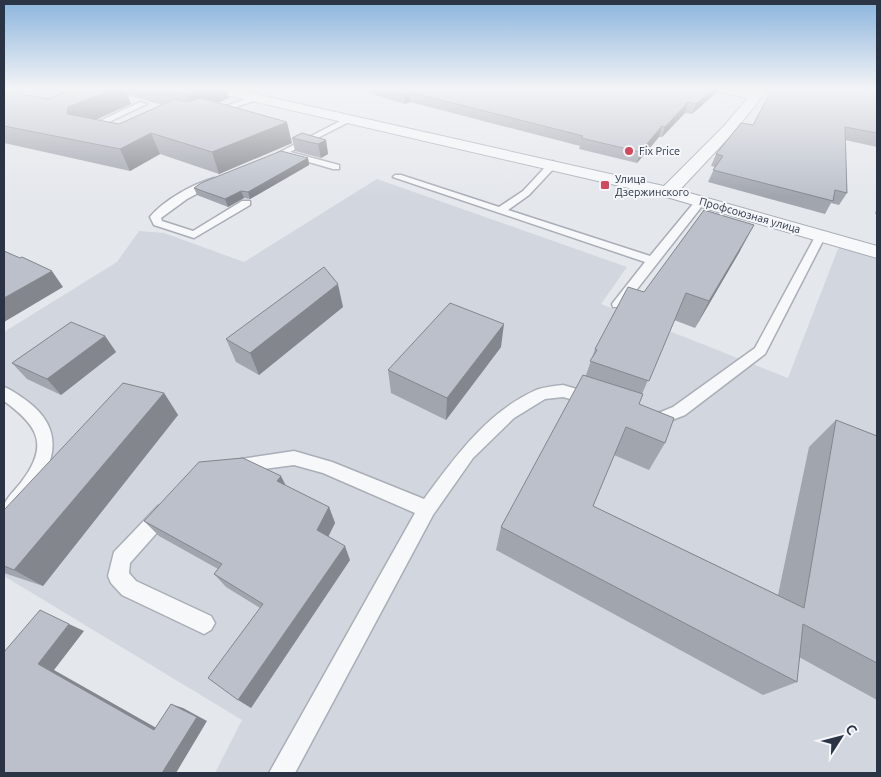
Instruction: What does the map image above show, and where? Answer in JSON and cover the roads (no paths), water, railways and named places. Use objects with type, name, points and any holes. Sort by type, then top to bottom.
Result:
[{"type":"street","name":"Профсоюзная улица","points":[[375,124],[668,192],[877,252]]},
{"type":"street","points":[[668,192],[733,124]]},
{"type":"lane","points":[[97,124],[82,131],[101,134]]},
{"type":"lane","points":[[336,167],[277,154],[340,124]]},
{"type":"lane","points":[[500,211],[526,193],[553,164]]},
{"type":"lane","points":[[228,175],[190,192],[169,204],[155,217],[158,223],[194,235],[246,202]]},
{"type":"lane","points":[[398,177],[653,261]]},
{"type":"lane","points":[[618,304],[701,201]]},
{"type":"lane","points":[[633,415],[642,418],[662,418],[679,410],[760,351],[821,235]]},
{"type":"lane","points":[[281,773],[427,509],[467,453],[490,430],[528,401],[542,394],[563,391],[609,406]]},
{"type":"lane","points":[[4,392],[39,422],[47,442],[42,465],[4,517]]},
{"type":"lane","points":[[213,468],[294,458],[326,468],[427,509]]},
{"type":"lane","points":[[177,498],[120,559],[118,576],[128,588],[204,623]]},
{"type":"place","name":"Fix Price","points":[[629,151]]},
{"type":"place","name":"Улица Дзержинского","points":[[605,185]]}]
